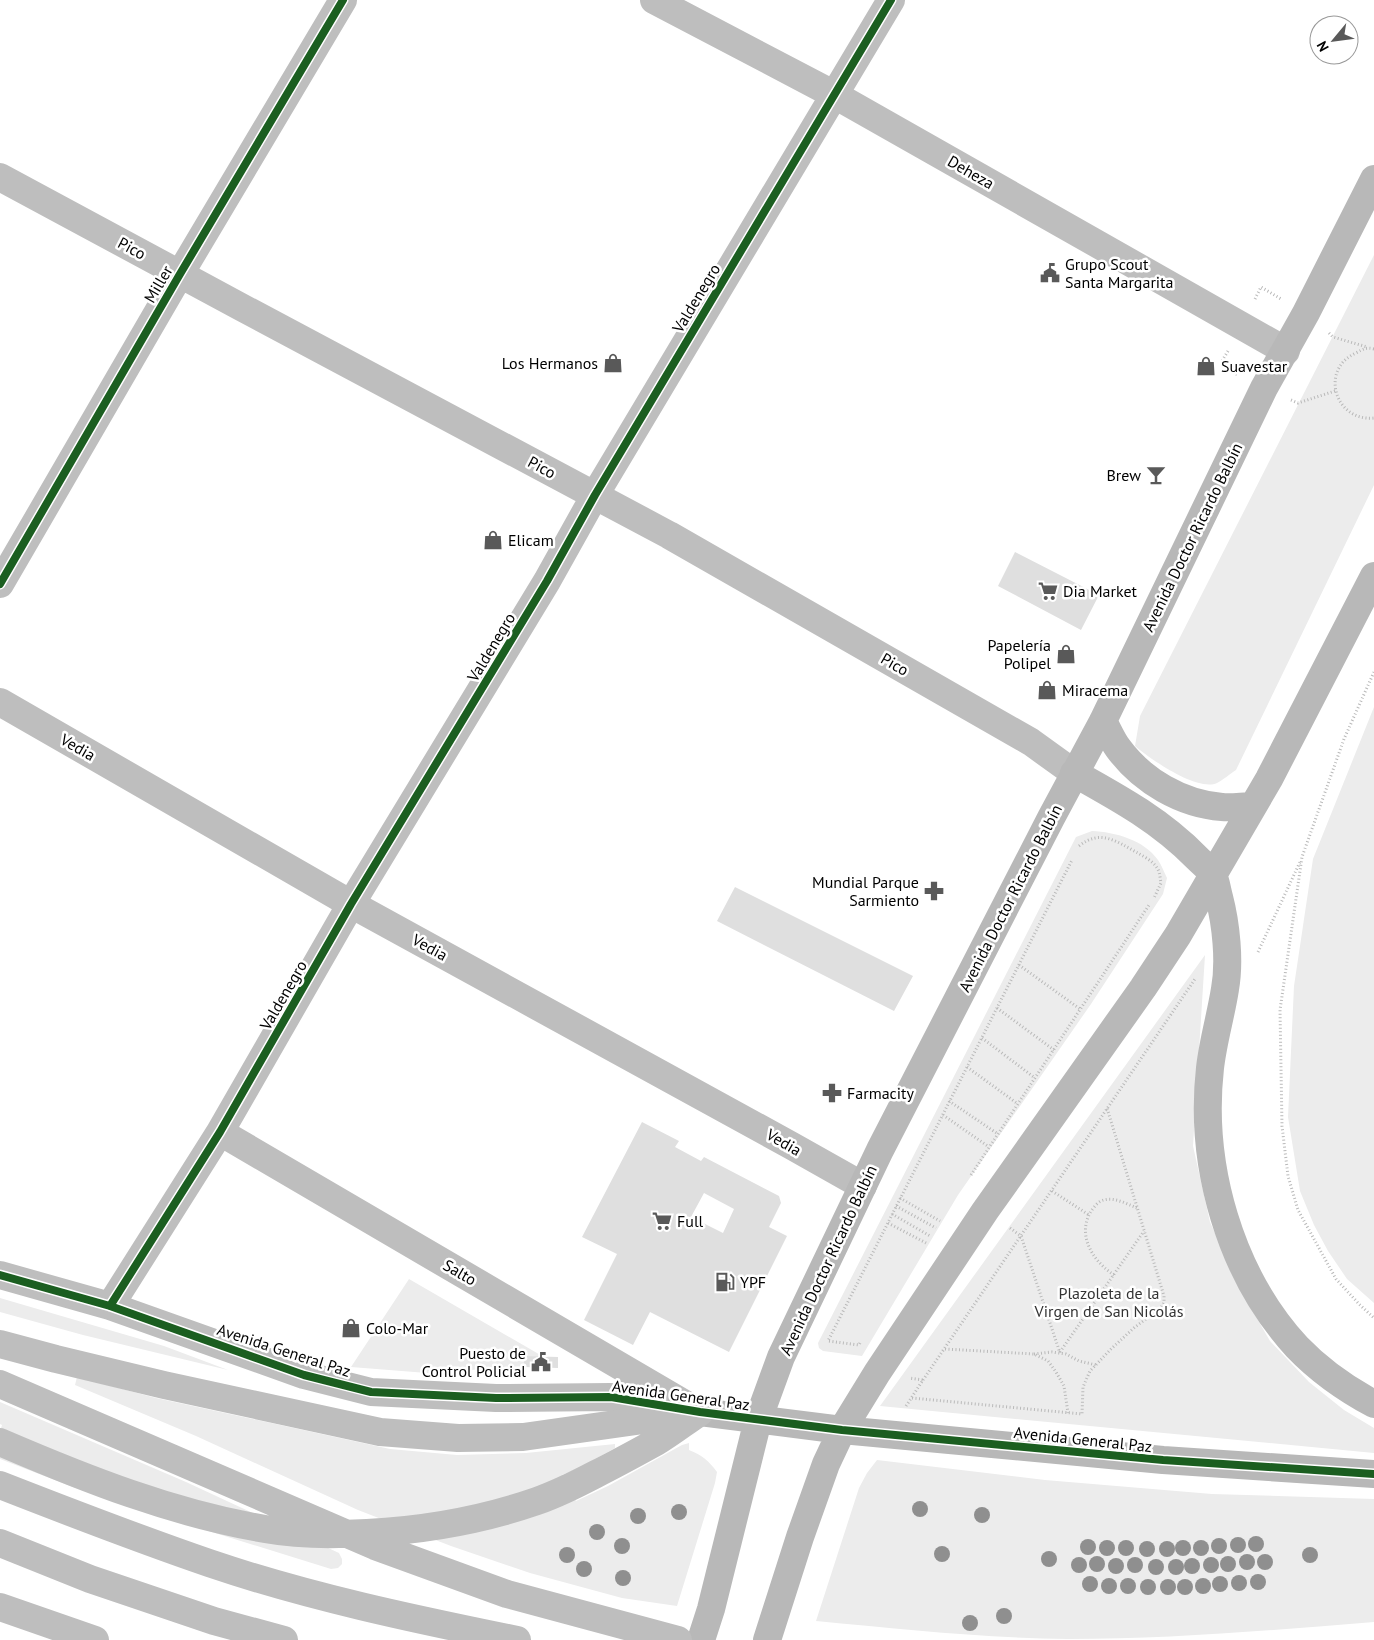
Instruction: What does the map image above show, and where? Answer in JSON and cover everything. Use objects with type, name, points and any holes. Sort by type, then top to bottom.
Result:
[{"type":"main road","name":"Miller","points":[[0,584],[180,274],[343,0]]},
{"type":"main road","name":"Deheza","points":[[654,0],[833,94],[1286,351]]},
{"type":"main road","name":"Valdenegro","points":[[110,1306],[220,1132],[351,904],[546,581],[833,94],[891,0]]},
{"type":"main road","name":"Pico","points":[[0,177],[687,545],[1031,742],[1074,773]]},
{"type":"main road","name":"Avenida Doctor Ricardo Balbín","points":[[701,1640],[711,1609],[758,1420],[781,1357],[862,1186],[1074,773],[1103,721],[1264,388],[1286,351],[1374,178]]},
{"type":"main road","points":[[771,1628],[826,1464],[842,1430],[877,1373],[985,1211],[1178,936],[1270,779],[1374,576]]},
{"type":"main road","name":"Vedia","points":[[0,702],[351,904],[862,1186]]},
{"type":"main road","points":[[1103,721],[1118,748],[1139,771],[1164,789],[1192,801],[1214,806],[1253,806]]},
{"type":"main road","points":[[1074,773],[1149,816],[1213,874],[1223,914],[1227,952],[1226,987],[1210,1067],[1207,1103],[1215,1180],[1232,1240],[1260,1297],[1298,1348],[1322,1370],[1354,1393],[1374,1404]]},
{"type":"main road","name":"Salto","points":[[220,1132],[700,1412]]},
{"type":"main road","name":"Avenida General Paz","points":[[0,1274],[110,1306],[304,1375],[371,1392],[496,1398],[611,1398],[700,1412],[842,1430],[1163,1460],[1374,1474]]},
{"type":"main road","points":[[0,1344],[56,1360],[380,1432],[458,1438],[523,1437],[700,1412]]},
{"type":"main road","points":[[0,1384],[376,1546],[507,1594],[678,1640]]},
{"type":"main road","points":[[0,1442],[127,1493],[202,1516],[267,1529],[321,1534],[391,1532],[445,1525],[498,1513],[538,1500],[568,1488],[657,1441],[700,1412]]},
{"type":"main road","points":[[0,1485],[210,1563],[316,1594],[444,1625],[517,1640]]},
{"type":"main road","points":[[0,1543],[108,1585],[214,1621],[284,1640]]},
{"type":"main road","points":[[0,1607],[95,1640]]},
{"type":"path","points":[[1374,349],[1367,347],[1351,355],[1340,365],[1335,379],[1335,391],[1341,404],[1353,415],[1366,419],[1374,418]]},
{"type":"path","points":[[1257,954],[1302,857],[1344,739],[1374,672]]},
{"type":"path","points":[[1080,846],[1086,840],[1094,837],[1103,837],[1113,839],[1148,859],[1157,867],[1161,883],[1154,898]]},
{"type":"path","points":[[1302,857],[1280,1010],[1282,1126],[1288,1176],[1298,1210],[1336,1279],[1374,1318]]},
{"type":"path","points":[[864,1337],[859,1345],[828,1341],[1072,860]]},
{"type":"path","points":[[968,1179],[1149,905]]},
{"type":"path","points":[[1019,965],[1080,1009]]},
{"type":"path","points":[[904,1410],[1199,973]]},
{"type":"path","points":[[997,1008],[1054,1050]]},
{"type":"path","points":[[982,1038],[1035,1078]]},
{"type":"path","points":[[967,1067],[1018,1104]]},
{"type":"path","points":[[949,1101],[998,1134]]},
{"type":"path","points":[[912,1398],[1082,1414],[1083,1387],[1090,1371],[1111,1348],[1160,1309],[1164,1303],[1164,1296],[1107,1108]]},
{"type":"path","points":[[943,1115],[989,1147]]},
{"type":"path","points":[[1052,1191],[1089,1215]]},
{"type":"path","points":[[900,1198],[940,1222]]},
{"type":"path","points":[[1114,1274],[1102,1266],[1089,1247],[1085,1230],[1089,1215],[1098,1203],[1106,1199],[1120,1201],[1138,1209]]},
{"type":"path","points":[[896,1206],[936,1228]]},
{"type":"path","points":[[985,1211],[1021,1236],[1060,1353]]},
{"type":"path","points":[[892,1214],[930,1236]]},
{"type":"path","points":[[888,1223],[926,1243],[945,1215]]},
{"type":"path","points":[[1060,1353],[1144,1231]]},
{"type":"path","points":[[944,1349],[1034,1354],[1052,1352],[1096,1365]]},
{"type":"path","points":[[1034,1354],[1048,1360],[1056,1372],[1064,1386],[1068,1413]]},
{"type":"path","points":[[903,1377],[923,1380]]},
{"type":"green space","points":[[1374,255],[1374,485],[1236,770],[1217,783],[1198,783],[1174,772],[1135,746],[1140,716]]},
{"type":"green space","points":[[1374,707],[1374,1303],[1347,1279],[1328,1251],[1314,1225],[1300,1191],[1288,1117],[1294,986],[1313,859]]},
{"type":"green space","points":[[1092,831],[1128,838],[1152,853],[1167,878],[1163,894],[1091,1004],[958,1195],[862,1356],[823,1351],[819,1348],[818,1343],[1076,837]]},
{"type":"green space","name":"Plazoleta de la Virgen de San Nicolás","points":[[1205,955],[1193,1146],[1210,1222],[1240,1289],[1270,1341],[1309,1382],[1344,1410],[1374,1428],[1374,1453],[880,1406]]},
{"type":"green space","points":[[409,1279],[556,1364],[427,1373],[351,1367]]},
{"type":"green space","points":[[0,1298],[164,1346],[228,1370],[83,1335],[0,1312]]},
{"type":"green space","points":[[77,1377],[156,1398],[390,1449],[457,1455],[526,1453],[615,1444],[615,1448],[562,1475],[576,1501],[689,1443],[689,1450],[705,1459],[717,1472],[677,1606],[622,1598],[530,1573],[451,1546],[358,1510],[196,1436],[75,1385]]},
{"type":"green space","points":[[0,1402],[186,1482],[339,1553],[342,1564],[338,1568],[331,1569],[157,1515],[73,1487],[0,1459],[0,1431],[2,1425],[0,1424]]},
{"type":"green space","points":[[877,1460],[1045,1480],[1212,1494],[1374,1499],[1374,1622],[1183,1636],[1068,1639],[974,1635],[816,1621],[859,1488]]},
{"type":"building","name":"Dia Market","points":[[1015,552],[1099,595],[1081,630],[998,586]]},
{"type":"building","points":[[735,887],[913,976],[894,1011],[717,921]]},
{"type":"building","points":[[642,1122],[679,1141],[675,1147],[701,1161],[704,1157],[779,1196],[781,1203],[769,1227],[787,1236],[729,1352],[650,1312],[633,1345],[584,1320],[617,1254],[582,1237]],"holes":[[[704,1193],[734,1209],[723,1233],[691,1217]]]},
{"type":"building","name":"Puesto de Control Policial","points":[[524,1356],[558,1357],[558,1368],[524,1367]]},
{"type":"cycle path","points":[[0,584],[180,274],[343,0]]},
{"type":"cycle path","points":[[110,1306],[220,1132],[351,904],[547,581],[595,495],[891,0]]},
{"type":"cycle path","points":[[0,1275],[110,1306],[304,1375],[371,1392],[496,1398],[611,1397],[700,1412],[842,1430],[1163,1460],[1374,1474]]},
{"type":"place","name":"Grupo Scout Santa Margarita","points":[[1050,273]]},
{"type":"place","name":"Los Hermanos","points":[[613,363]]},
{"type":"place","name":"Suavestar","points":[[1206,366]]},
{"type":"place","name":"Brew","points":[[1156,475]]},
{"type":"place","name":"Elicam","points":[[493,540]]},
{"type":"place","name":"Dia Market","points":[[1048,591]]},
{"type":"place","name":"Papelería Polipel","points":[[1066,654]]},
{"type":"place","name":"Miracema","points":[[1047,690]]},
{"type":"place","name":"Mundial Parque Sarmiento","points":[[934,891]]},
{"type":"place","name":"Farmacity","points":[[832,1093]]},
{"type":"place","name":"Full","points":[[662,1221]]},
{"type":"place","name":"YPF","points":[[725,1282]]},
{"type":"place","name":"Colo-Mar","points":[[351,1328]]},
{"type":"place","name":"Puesto de Control Policial","points":[[541,1362]]}]
